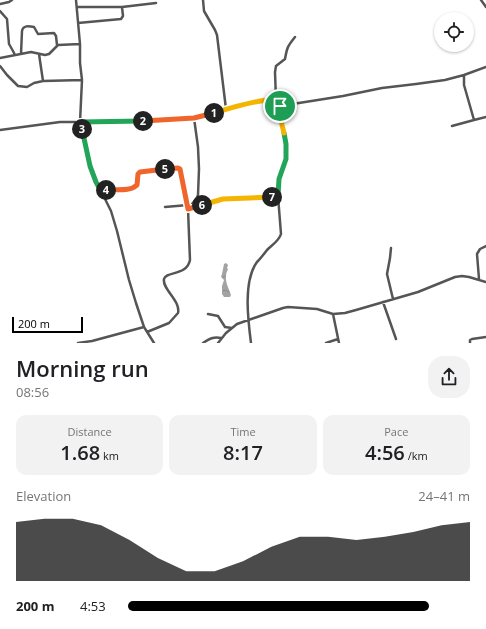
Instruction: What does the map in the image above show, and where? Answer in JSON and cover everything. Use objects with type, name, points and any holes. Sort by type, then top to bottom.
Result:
[{"type":"street","points":[[0,4],[12,0]]},
{"type":"street","points":[[76,0],[78,7],[82,80],[80,122],[90,166],[114,220],[129,280],[144,327],[154,343]]},
{"type":"street","points":[[203,0],[204,11],[217,35],[226,109]]},
{"type":"street","points":[[481,0],[486,7]]},
{"type":"street","points":[[78,7],[122,6],[156,2]]},
{"type":"street","points":[[78,23],[121,19],[123,16],[122,6]]},
{"type":"street","points":[[0,11],[7,19],[9,44],[15,55]]},
{"type":"street","points":[[0,58],[15,55],[21,54],[31,52],[45,55],[49,54],[57,45],[56,36],[54,33],[38,34],[34,27],[24,27],[22,29],[21,54]]},
{"type":"street","points":[[251,343],[248,320],[248,289],[251,274],[258,261],[281,234],[278,196],[279,179],[286,157],[286,144],[280,106],[276,100],[275,72],[276,66],[285,60],[287,47],[295,37]]},
{"type":"street","points":[[57,45],[80,44]]},
{"type":"street","points":[[39,54],[43,81]]},
{"type":"street","points":[[0,66],[18,86],[27,87],[34,83],[43,81],[82,80]]},
{"type":"street","points":[[280,106],[382,88],[445,80],[486,67]]},
{"type":"street","points":[[464,75],[464,85],[474,120]]},
{"type":"street","points":[[0,130],[60,122],[139,122],[194,118],[260,101],[276,100]]},
{"type":"street","points":[[452,126],[486,117]]},
{"type":"street","points":[[188,207],[196,200],[198,195],[199,157],[194,118]]},
{"type":"street","points":[[101,191],[135,187],[137,185],[138,174],[141,171],[178,168],[181,171],[188,207],[190,263],[183,270],[168,275],[164,279],[165,285],[177,305],[179,312],[176,317],[169,324],[147,332]]},
{"type":"street","points":[[165,207],[188,207],[223,199],[278,196]]},
{"type":"street","points":[[479,280],[477,254],[480,249],[486,246]]},
{"type":"street","points":[[391,248],[387,274],[393,299]]},
{"type":"street","points":[[218,343],[232,328],[241,323],[288,307],[317,309],[333,314],[345,313],[418,292],[455,277],[469,277],[486,282]]},
{"type":"street","points":[[383,302],[396,338]]},
{"type":"street","points":[[208,314],[218,316],[225,327],[232,328]]},
{"type":"street","points":[[333,314],[339,343]]},
{"type":"street","points":[[78,343],[92,341],[144,327]]},
{"type":"street","points":[[203,343],[215,337],[221,339]]},
{"type":"street","points":[[470,343],[470,340],[472,339],[486,337]]},
{"type":"street","points":[[326,343],[338,339]]},
{"type":"water","points":[[226,263],[228,265],[228,269],[226,279],[231,295],[230,297],[224,297],[222,294],[224,280],[221,277],[224,264]]},
{"type":"route","points":[[272,100],[276,100],[280,106],[286,144],[286,159],[279,179],[278,196],[216,200],[188,209],[180,168],[141,171],[138,174],[137,185],[135,187],[101,191],[92,173],[80,122],[139,122],[194,118],[260,101],[272,100]]}]
